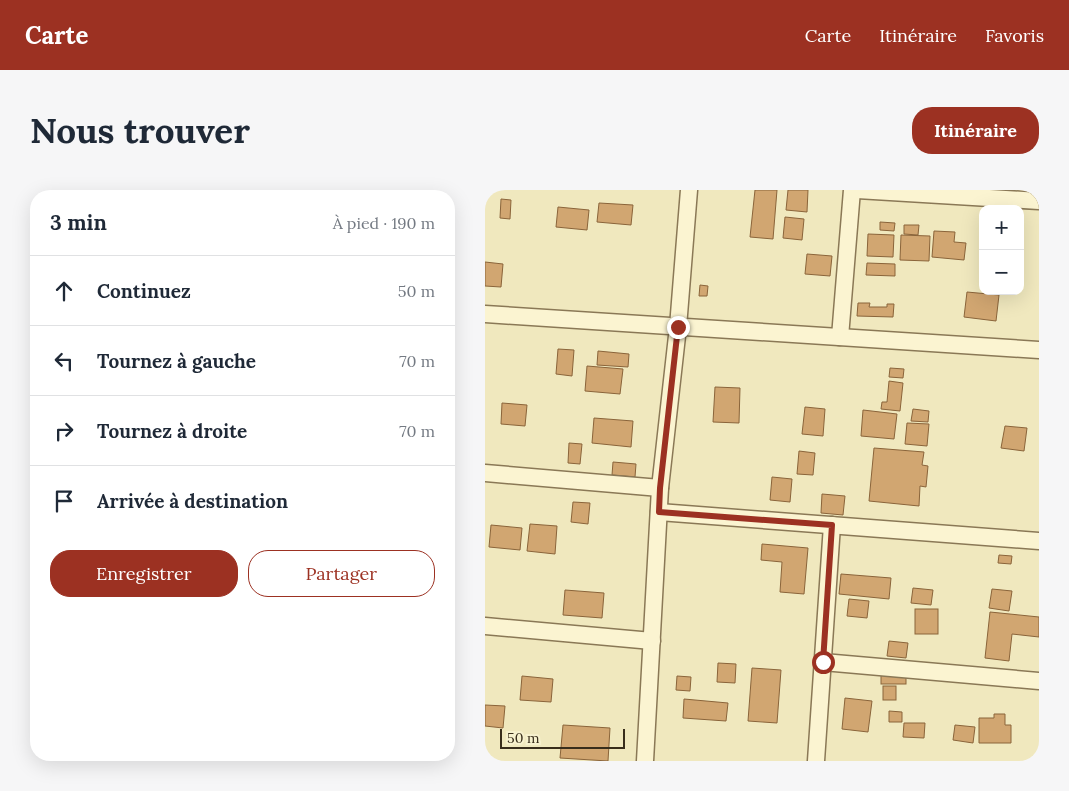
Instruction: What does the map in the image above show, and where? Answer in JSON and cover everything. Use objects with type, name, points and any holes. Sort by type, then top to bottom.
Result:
[{"type":"street","points":[[645,761],[660,488],[678,327],[689,190]]},
{"type":"street","points":[[840,337],[852,190]]},
{"type":"street","points":[[857,190],[1039,202]]},
{"type":"street","points":[[485,314],[1039,350]]},
{"type":"street","points":[[485,474],[660,488]]},
{"type":"street","points":[[659,512],[1039,541]]},
{"type":"street","points":[[816,761],[832,525]]},
{"type":"street","points":[[485,626],[652,641]]},
{"type":"street","points":[[823,662],[1039,681]]},
{"type":"building","points":[[755,190],[777,190],[773,239],[750,237]]},
{"type":"building","points":[[788,190],[808,190],[807,212],[786,210]]},
{"type":"building","points":[[501,199],[511,200],[510,219],[500,218]]},
{"type":"building","points":[[599,203],[633,205],[631,225],[597,222]]},
{"type":"building","points":[[558,207],[589,210],[587,230],[556,227]]},
{"type":"building","points":[[785,217],[804,219],[802,240],[783,238]]},
{"type":"building","points":[[880,222],[895,223],[894,231],[880,230]]},
{"type":"building","points":[[904,225],[919,225],[918,235],[904,234]]},
{"type":"building","points":[[934,231],[955,232],[954,242],[966,243],[964,260],[932,257]]},
{"type":"building","points":[[868,234],[894,235],[893,257],[867,256]]},
{"type":"building","points":[[901,235],[930,236],[929,261],[900,260]]},
{"type":"building","points":[[807,254],[832,256],[830,276],[805,274]]},
{"type":"building","points":[[485,262],[503,264],[501,287],[485,286]]},
{"type":"building","points":[[867,263],[895,264],[895,276],[866,275]]},
{"type":"building","points":[[700,285],[708,286],[707,296],[699,296]]},
{"type":"building","points":[[967,292],[979,293],[979,295],[999,295],[996,321],[964,317]]},
{"type":"building","points":[[858,303],[870,303],[869,307],[887,307],[887,304],[894,304],[893,317],[857,316]]},
{"type":"building","points":[[558,349],[574,350],[572,376],[556,374]]},
{"type":"building","points":[[598,351],[629,354],[628,367],[597,365]]},
{"type":"building","points":[[587,366],[623,369],[620,394],[585,391]]},
{"type":"building","points":[[890,368],[904,369],[903,378],[889,377]]},
{"type":"building","points":[[889,381],[903,383],[900,411],[881,409],[882,402],[887,402]]},
{"type":"building","points":[[715,387],[740,388],[739,423],[713,422]]},
{"type":"building","points":[[502,403],[527,405],[525,426],[501,424]]},
{"type":"building","points":[[805,407],[825,409],[823,436],[802,434]]},
{"type":"building","points":[[913,409],[929,411],[928,422],[911,421]]},
{"type":"building","points":[[863,410],[897,414],[894,439],[861,436]]},
{"type":"building","points":[[594,418],[633,421],[631,447],[592,443]]},
{"type":"building","points":[[907,423],[929,424],[927,446],[905,444]]},
{"type":"building","points":[[1005,426],[1027,428],[1024,451],[1001,448]]},
{"type":"building","points":[[569,443],[582,444],[580,464],[568,463]]},
{"type":"building","points":[[874,448],[924,452],[922,465],[928,466],[926,487],[920,486],[919,506],[869,501]]},
{"type":"building","points":[[799,451],[815,453],[813,475],[797,474]]},
{"type":"building","points":[[613,462],[636,464],[635,477],[612,475]]},
{"type":"building","points":[[772,477],[792,479],[790,502],[770,500]]},
{"type":"building","points":[[822,494],[845,496],[843,515],[821,513]]},
{"type":"building","points":[[573,502],[590,503],[588,524],[571,522]]},
{"type":"building","points":[[530,524],[557,526],[555,554],[527,551]]},
{"type":"building","points":[[491,525],[522,528],[520,550],[489,547]]},
{"type":"building","points":[[762,544],[808,548],[804,594],[780,592],[782,562],[761,560]]},
{"type":"building","points":[[999,555],[1012,556],[1011,564],[998,563]]},
{"type":"building","points":[[841,574],[891,578],[889,599],[839,594]]},
{"type":"building","points":[[913,588],[933,590],[931,605],[911,603]]},
{"type":"building","points":[[992,589],[1012,591],[1009,611],[989,608]]},
{"type":"building","points":[[565,590],[604,593],[602,618],[563,615]]},
{"type":"building","points":[[849,599],[869,601],[867,618],[847,616]]},
{"type":"building","points":[[915,609],[938,609],[938,634],[915,634]]},
{"type":"building","points":[[990,612],[1039,617],[1039,637],[1012,634],[1009,661],[985,658]]},
{"type":"building","points":[[889,641],[908,643],[906,658],[887,656]]},
{"type":"building","points":[[718,663],[736,664],[735,683],[717,682]]},
{"type":"building","points":[[752,668],[781,670],[777,723],[748,721]]},
{"type":"building","points":[[881,673],[906,673],[906,684],[881,684]]},
{"type":"building","points":[[522,676],[553,679],[551,702],[520,700]]},
{"type":"building","points":[[677,676],[691,677],[690,691],[676,690]]},
{"type":"building","points":[[883,686],[896,686],[896,700],[883,700]]},
{"type":"building","points":[[845,698],[872,701],[868,732],[842,729]]},
{"type":"building","points":[[684,699],[728,703],[726,721],[683,718]]},
{"type":"building","points":[[485,705],[505,706],[503,728],[485,726]]},
{"type":"building","points":[[889,711],[902,712],[902,722],[889,722]]},
{"type":"building","points":[[994,714],[1005,714],[1005,725],[1011,725],[1011,743],[979,743],[979,718],[994,718]]},
{"type":"building","points":[[904,723],[925,723],[924,738],[903,737]]},
{"type":"building","points":[[563,725],[610,728],[608,761],[560,758]]},
{"type":"building","points":[[955,725],[975,727],[973,743],[953,740]]},
{"type":"route","points":[[678,327],[659,512],[832,525],[823,662]]}]
